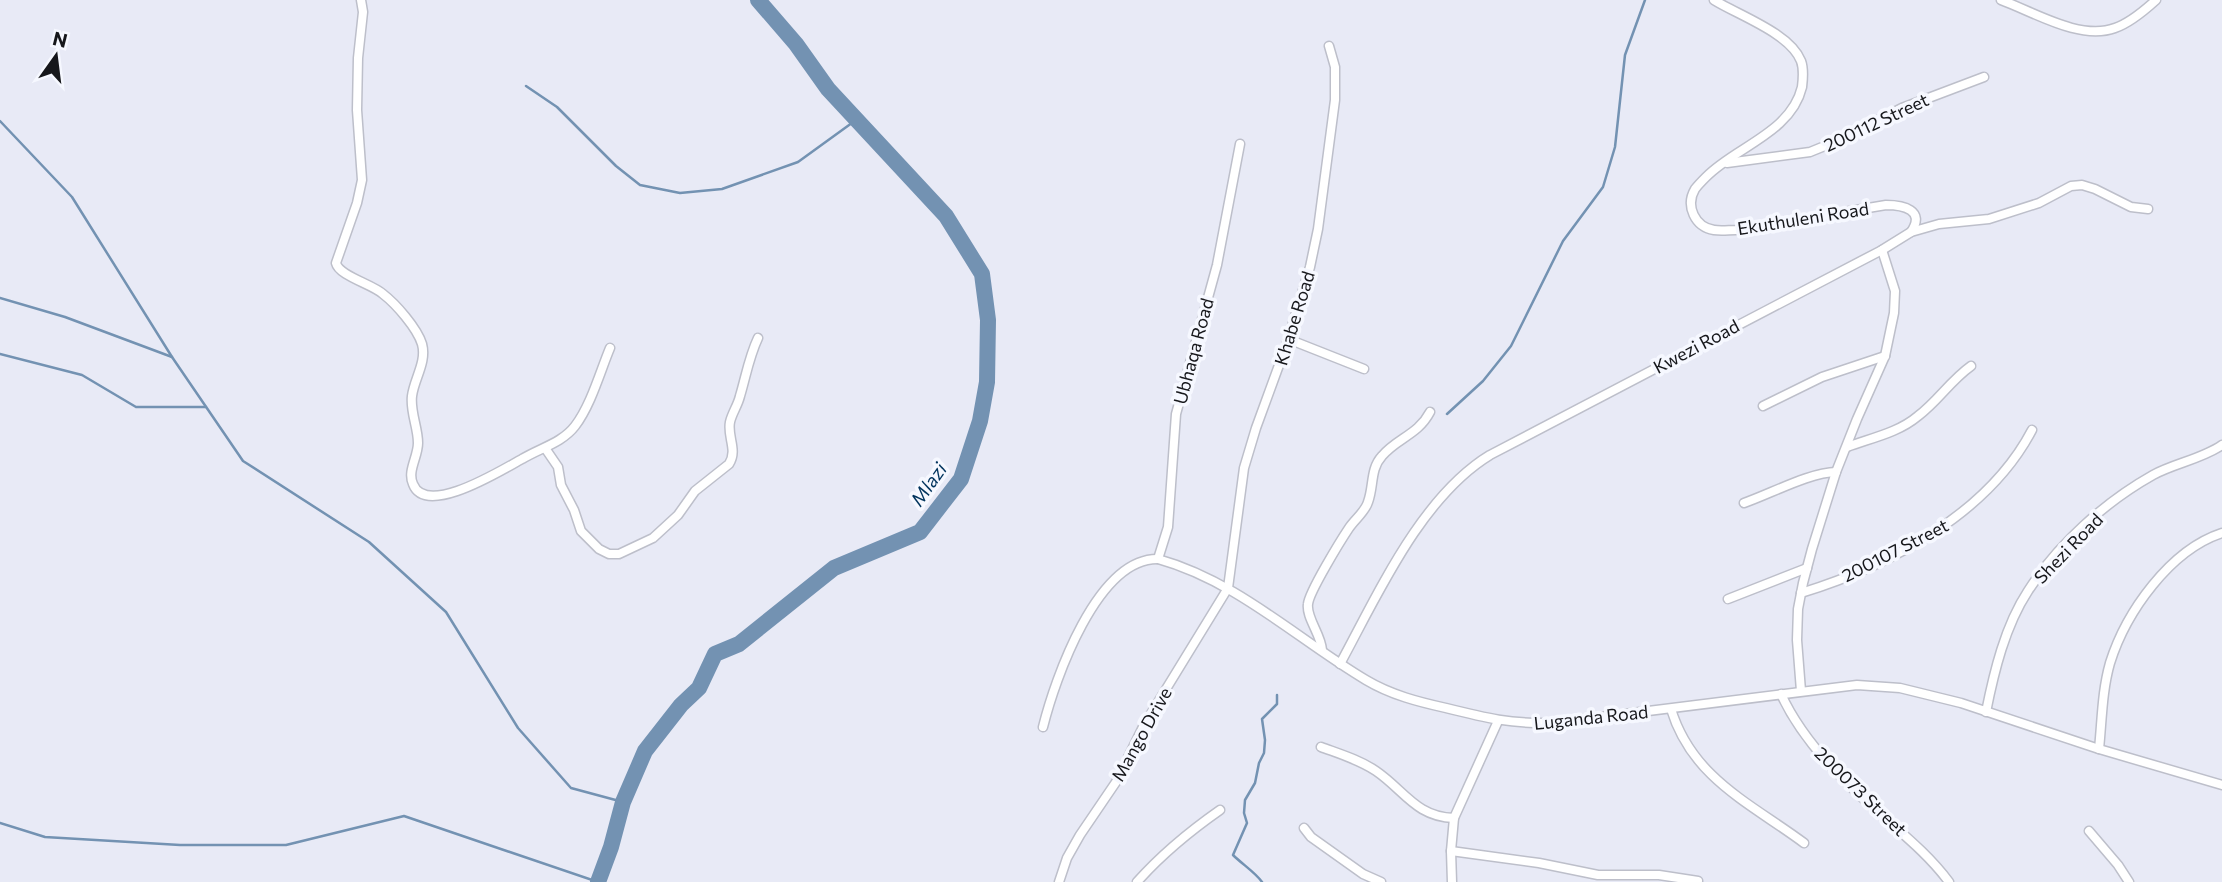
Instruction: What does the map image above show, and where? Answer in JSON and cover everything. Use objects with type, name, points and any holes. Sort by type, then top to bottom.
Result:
[{"type":"street","points":[[361,0],[363,12],[356,110],[362,180],[357,203],[337,257],[337,268],[383,293],[398,308],[422,345],[422,358],[412,398],[418,445],[411,474],[414,487],[418,492],[430,495],[456,493],[567,435],[576,425],[610,348]]},
{"type":"street","name":"Ekuthuleni Road","points":[[1714,0],[1768,29],[1790,46],[1801,60],[1804,77],[1800,94],[1778,124],[1708,175],[1694,190],[1692,210],[1695,218],[1702,226],[1713,230],[1735,230],[1899,205],[1907,207],[1915,216],[1912,232]]},
{"type":"street","points":[[2001,0],[2065,26],[2099,31],[2127,22],[2156,0]]},
{"type":"street","name":"Khabe Road","points":[[1228,588],[1244,468],[1310,267],[1325,187],[1336,80],[1329,46]]},
{"type":"street","name":"200112 Street","points":[[1724,163],[1810,152],[1902,108],[1984,77]]},
{"type":"street","name":"Ubhaqa Road","points":[[1158,559],[1170,518],[1176,414],[1217,265],[1240,144]]},
{"type":"street","name":"Kwezi Road","points":[[1340,664],[1382,586],[1423,520],[1445,491],[1473,466],[1912,232],[1939,224],[1989,219],[2039,202],[2071,186],[2082,185],[2104,192],[2131,207],[2148,209]]},
{"type":"street","points":[[1801,691],[1797,640],[1798,609],[1807,568],[1836,472],[1885,356],[1894,313],[1895,291],[1882,250]]},
{"type":"street","points":[[545,448],[558,467],[561,485],[581,531],[599,549],[609,554],[619,554],[637,547],[665,528],[695,491],[732,459],[729,424],[758,338]]},
{"type":"street","points":[[1288,339],[1364,369]]},
{"type":"street","points":[[1763,406],[1822,377],[1885,356]]},
{"type":"street","points":[[1847,447],[1910,422],[1971,366]]},
{"type":"street","points":[[1322,650],[1321,640],[1308,614],[1307,605],[1311,595],[1336,550],[1368,502],[1371,480],[1381,457],[1416,430],[1430,412]]},
{"type":"street","name":"200107 Street","points":[[1801,593],[1865,569],[1961,515],[2010,465],[2032,430]]},
{"type":"street","name":"Shezi Road","points":[[1986,712],[2010,625],[2027,591],[2049,562],[2088,522],[2130,489],[2155,474],[2222,445]]},
{"type":"street","points":[[1744,503],[1812,476],[1836,472]]},
{"type":"street","points":[[2099,749],[2104,693],[2120,636],[2151,589],[2182,554],[2199,542],[2222,533]]},
{"type":"street","points":[[1043,727],[1069,650],[1093,606],[1123,572],[1147,559],[1158,559]]},
{"type":"street","name":"Luganda Road","points":[[1158,559],[1228,588],[1368,682],[1416,702],[1498,721],[1552,723],[1857,685],[1900,688],[1961,703],[2099,749],[2222,785]]},
{"type":"street","points":[[1728,599],[1807,568]]},
{"type":"street","name":"Mango Drive","points":[[1059,882],[1066,858],[1116,782],[1144,725],[1228,588]]},
{"type":"street","name":"200073 Street","points":[[1781,695],[1801,730],[1839,775],[1917,846],[1949,882]]},
{"type":"street","points":[[1671,709],[1680,733],[1707,772],[1732,793],[1804,843]]},
{"type":"street","points":[[1452,882],[1454,818],[1498,721]]},
{"type":"street","points":[[1321,747],[1376,771],[1418,807],[1436,815],[1454,818]]},
{"type":"street","points":[[1137,882],[1192,830],[1220,810]]},
{"type":"street","points":[[1304,828],[1363,874],[1381,882]]},
{"type":"street","points":[[2089,831],[2129,882]]},
{"type":"street","points":[[1451,851],[1539,863],[1598,875],[1659,875],[1698,881]]},
{"type":"waterway","name":"Mlazi","points":[[598,882],[623,802],[645,751],[681,705],[699,688],[715,654],[739,644],[834,568],[920,532],[961,479],[980,421],[987,382],[988,320],[982,274],[946,216],[828,89],[796,44],[758,0]]},
{"type":"waterway","points":[[1447,414],[1483,381],[1511,346],[1563,241],[1603,187],[1615,147],[1625,55],[1645,0]]},
{"type":"waterway","points":[[526,86],[557,107],[616,166],[640,185],[680,193],[722,189],[798,162],[856,120]]},
{"type":"waterway","points":[[0,121],[72,197],[172,357],[243,461],[369,542],[446,612],[518,728],[571,788],[623,802]]},
{"type":"waterway","points":[[0,298],[65,317],[172,357]]},
{"type":"waterway","points":[[0,354],[82,375],[136,407],[206,407]]},
{"type":"waterway","points":[[1262,882],[1233,855],[1247,823],[1244,813],[1245,800],[1255,783],[1264,753],[1262,719],[1277,704],[1277,695]]},
{"type":"waterway","points":[[0,823],[45,837],[180,845],[286,845],[404,816],[598,882]]}]
